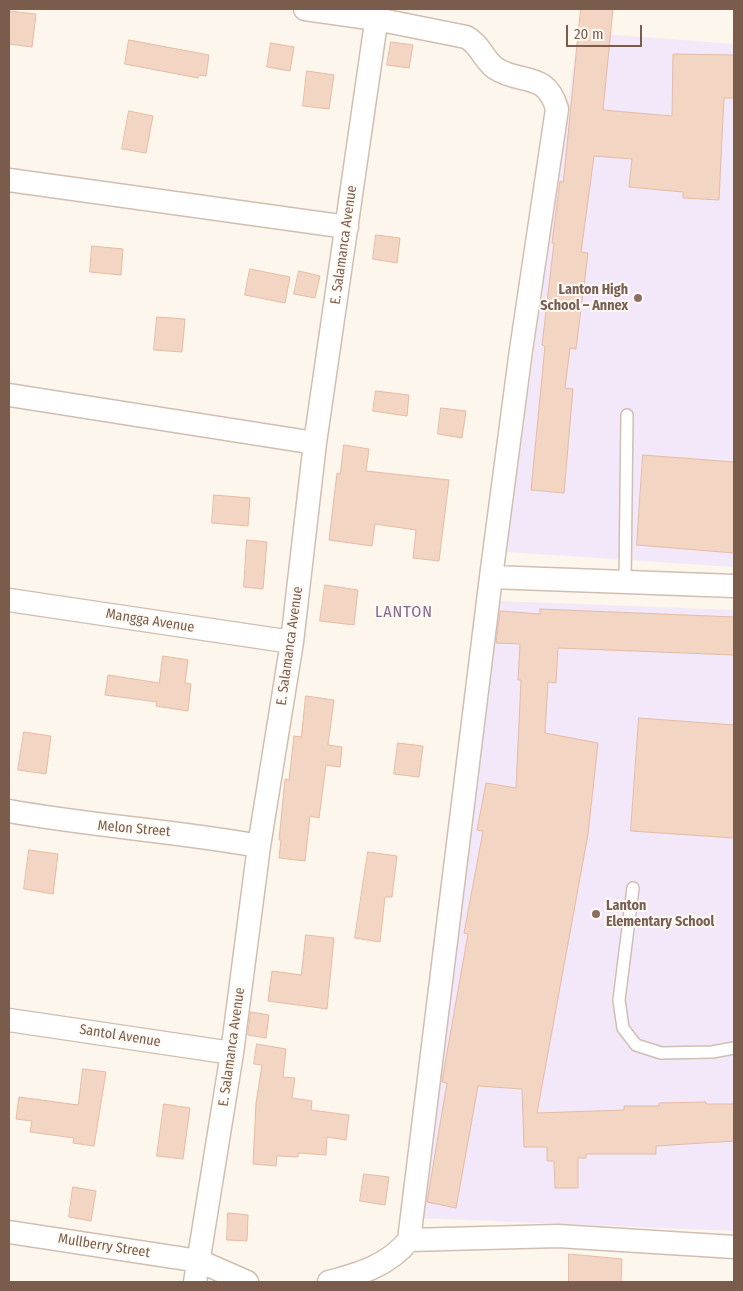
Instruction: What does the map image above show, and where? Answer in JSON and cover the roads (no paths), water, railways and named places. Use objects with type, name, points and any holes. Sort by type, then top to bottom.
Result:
[{"type":"street","points":[[305,9],[377,14],[466,37],[478,45],[494,67],[504,72],[527,78],[548,89],[557,109],[526,311],[408,1240],[398,1254],[366,1272],[329,1282]]},
{"type":"street","name":"E. Salamanca Avenue","points":[[197,1272],[232,1053],[259,846],[292,642],[315,442],[377,14]]},
{"type":"street","points":[[9,180],[347,227]]},
{"type":"street","points":[[9,395],[315,442]]},
{"type":"street","points":[[491,577],[734,586]]},
{"type":"street","name":"Mangga Avenue","points":[[9,600],[292,642]]},
{"type":"street","name":"Melon Street","points":[[9,811],[72,823],[166,831],[259,846]]},
{"type":"street","name":"Santol Avenue","points":[[9,1020],[232,1053]]},
{"type":"street","name":"Mullberry Street","points":[[9,1232],[247,1282]]},
{"type":"street","points":[[408,1240],[558,1236],[734,1247]]},
{"type":"lane","points":[[625,582],[627,414]]},
{"type":"lane","points":[[633,888],[619,1000],[623,1028],[636,1045],[661,1053],[712,1052],[734,1048]]},
{"type":"place","name":"Lanton High School – Annex","points":[[638,298]]},
{"type":"place","name":"Lanton Elementary School","points":[[596,914]]},
{"type":"district","name":"LANTON","points":[[404,613]]}]
